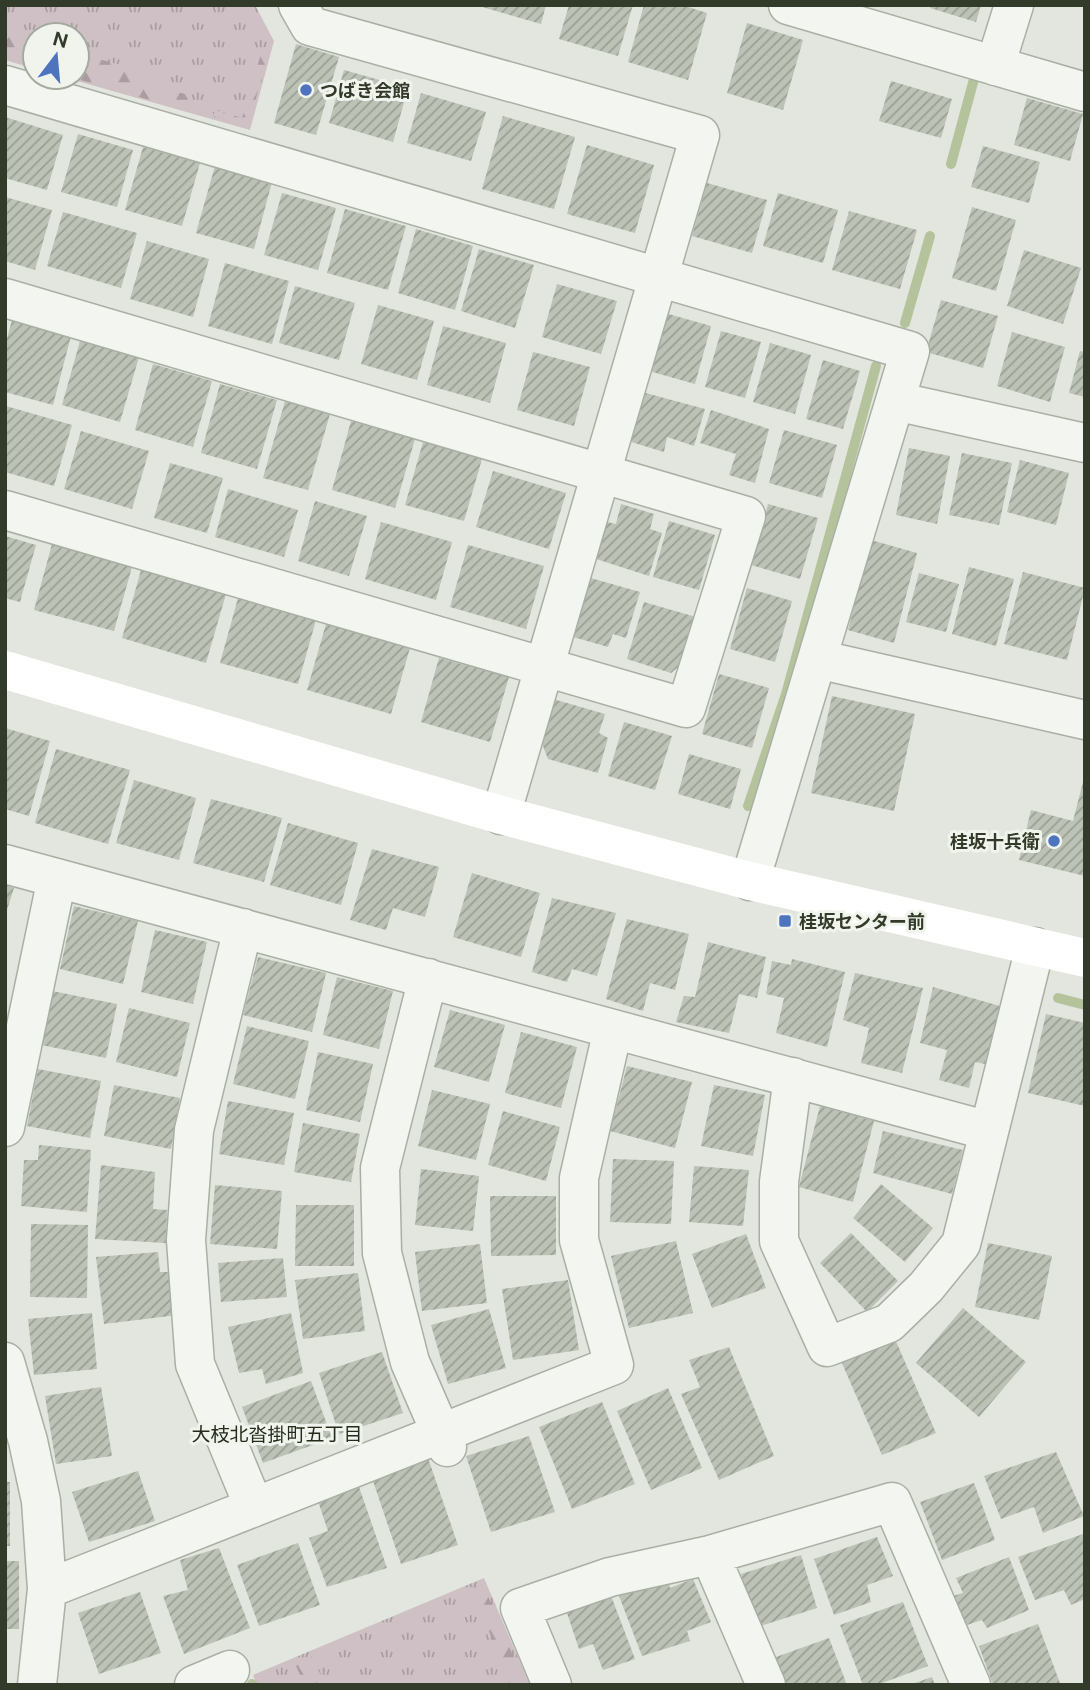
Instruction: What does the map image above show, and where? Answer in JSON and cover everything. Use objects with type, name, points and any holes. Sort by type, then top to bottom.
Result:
[{"type":"street","points":[[298,5],[310,26],[699,135],[501,815]]},
{"type":"street","points":[[788,5],[1085,92]]},
{"type":"street","points":[[995,66],[1014,5]]},
{"type":"street","points":[[5,85],[910,351],[750,881]]},
{"type":"street","points":[[5,298],[746,516],[687,708],[5,509]]},
{"type":"street","points":[[895,401],[1085,443]]},
{"type":"street","points":[[817,659],[1085,720]]},
{"type":"street","points":[[5,670],[501,815],[750,881],[1085,958]]},
{"type":"street","points":[[5,864],[989,1131]]},
{"type":"street","points":[[5,1127],[57,878]]},
{"type":"street","points":[[243,928],[194,1130],[186,1240],[195,1364],[254,1507]]},
{"type":"street","points":[[793,1077],[779,1182],[779,1241],[827,1347],[889,1323],[926,1287],[961,1244],[1035,947]]},
{"type":"street","points":[[428,978],[380,1168],[381,1241],[410,1362],[444,1440]]},
{"type":"street","points":[[47,1589],[254,1507],[444,1440],[614,1365],[579,1240],[579,1178],[613,1029]]},
{"type":"street","points":[[5,1362],[28,1441],[41,1501],[47,1589],[37,1685]]},
{"type":"street","points":[[552,1685],[520,1608],[610,1577],[710,1555],[892,1502],[971,1685]]},
{"type":"street","points":[[710,1555],[766,1685]]},
{"type":"street","points":[[194,1685],[230,1670]]},
{"type":"green space","points":[[5,5],[255,5],[274,41],[250,130],[91,85],[91,21],[21,21],[21,65],[5,60]]},
{"type":"green space","points":[[9,33],[21,37],[21,63],[5,58]]},
{"type":"green space","points":[[263,47],[270,49],[248,126],[213,116],[215,110],[242,118]]},
{"type":"green space","points":[[91,57],[153,74],[150,84],[192,96],[188,111],[91,83]]},
{"type":"green space","points":[[484,1578],[530,1685],[257,1685],[253,1675]]},
{"type":"green space","points":[[483,1584],[525,1685],[504,1685],[498,1653],[471,1588]]},
{"type":"green space","points":[[311,1656],[326,1685],[305,1685],[294,1662]]},
{"type":"building","points":[[482,5],[546,5],[541,24]]},
{"type":"building","points":[[569,5],[633,5],[618,56],[559,39]]},
{"type":"building","points":[[644,5],[682,5],[707,13],[688,80],[628,62]]},
{"type":"building","points":[[931,5],[981,5],[976,22],[930,8]]},
{"type":"building","points":[[747,23],[803,40],[783,110],[727,93]]},
{"type":"building","name":"つばき会館","points":[[296,44],[339,57],[316,135],[274,123]]},
{"type":"building","points":[[344,70],[408,88],[393,142],[329,123]]},
{"type":"building","points":[[891,81],[952,99],[941,138],[879,121]]},
{"type":"building","points":[[421,93],[486,112],[471,161],[407,143]]},
{"type":"building","points":[[1027,98],[1083,114],[1070,161],[1014,145]]},
{"type":"building","points":[[503,116],[575,137],[554,209],[482,189]]},
{"type":"building","points":[[5,117],[63,135],[47,190],[5,178]]},
{"type":"building","points":[[78,134],[133,150],[117,207],[61,192]]},
{"type":"building","points":[[587,145],[654,165],[635,233],[567,214]]},
{"type":"building","points":[[983,146],[1040,162],[1029,203],[971,187]]},
{"type":"building","points":[[143,147],[200,163],[182,226],[125,210]]},
{"type":"building","points":[[215,166],[272,182],[254,249],[196,233]]},
{"type":"building","points":[[707,183],[767,200],[752,253],[692,236]]},
{"type":"building","points":[[282,193],[336,208],[318,270],[264,255]]},
{"type":"building","points":[[778,193],[838,210],[823,263],[763,246]]},
{"type":"building","points":[[5,197],[52,210],[35,270],[5,261]]},
{"type":"building","points":[[972,207],[1016,220],[996,291],[952,278]]},
{"type":"building","points":[[345,209],[406,226],[388,290],[327,273]]},
{"type":"building","points":[[849,211],[917,230],[900,289],[832,270]]},
{"type":"building","points":[[63,212],[137,233],[121,288],[47,266]]},
{"type":"building","points":[[416,229],[473,246],[455,310],[398,293]]},
{"type":"building","points":[[147,241],[209,259],[193,317],[130,299]]},
{"type":"building","points":[[479,249],[534,265],[515,328],[461,311]]},
{"type":"building","points":[[1024,250],[1081,268],[1063,324],[1007,306]]},
{"type":"building","points":[[225,263],[289,281],[272,344],[208,326]]},
{"type":"building","points":[[557,284],[617,301],[601,354],[542,337]]},
{"type":"building","points":[[295,286],[355,303],[339,360],[279,343]]},
{"type":"building","points":[[941,300],[998,316],[983,368],[926,352]]},
{"type":"building","points":[[378,305],[434,321],[417,380],[361,364]]},
{"type":"building","points":[[665,313],[711,326],[695,384],[649,371]]},
{"type":"building","points":[[12,320],[71,336],[53,405],[5,392],[5,346]]},
{"type":"building","points":[[443,326],[506,343],[490,403],[427,385]]},
{"type":"building","points":[[721,331],[761,342],[745,398],[705,387]]},
{"type":"building","points":[[1012,332],[1065,347],[1050,402],[997,386]]},
{"type":"building","points":[[80,341],[139,357],[120,422],[62,405]]},
{"type":"building","points":[[770,343],[811,355],[795,414],[753,402]]},
{"type":"building","points":[[1080,351],[1085,352],[1085,397],[1069,393]]},
{"type":"building","points":[[533,352],[590,367],[574,426],[517,410]]},
{"type":"building","points":[[823,360],[860,371],[843,429],[806,419]]},
{"type":"building","points":[[153,364],[212,381],[193,447],[135,430]]},
{"type":"building","points":[[220,384],[277,400],[257,469],[201,453]]},
{"type":"building","points":[[642,392],[705,409],[694,446],[667,437],[664,452],[628,441]]},
{"type":"building","points":[[285,401],[330,414],[308,490],[263,478]]},
{"type":"building","points":[[6,406],[72,425],[54,486],[5,472]]},
{"type":"building","points":[[711,410],[769,429],[755,483],[729,475],[736,454],[700,443]]},
{"type":"building","points":[[351,421],[415,439],[395,508],[332,490]]},
{"type":"building","points":[[784,430],[837,445],[822,498],[769,483]]},
{"type":"building","points":[[81,431],[149,451],[132,509],[64,489]]},
{"type":"building","points":[[423,442],[482,459],[464,521],[405,505]]},
{"type":"building","points":[[909,448],[950,456],[937,524],[896,515]]},
{"type":"building","points":[[962,453],[1012,463],[999,525],[949,515]]},
{"type":"building","points":[[1020,460],[1069,473],[1056,525],[1007,512]]},
{"type":"building","points":[[170,463],[223,478],[207,533],[154,518]]},
{"type":"building","points":[[493,471],[566,493],[549,549],[476,527]]},
{"type":"building","points":[[228,489],[298,510],[284,557],[215,537]]},
{"type":"building","points":[[315,501],[367,516],[349,576],[298,561]]},
{"type":"building","points":[[621,504],[654,514],[650,529],[662,533],[649,576],[593,558],[603,521],[616,524]]},
{"type":"building","points":[[768,504],[818,518],[800,579],[751,565]]},
{"type":"building","points":[[669,521],[715,535],[699,590],[653,577]]},
{"type":"building","points":[[381,522],[452,542],[436,600],[365,579]]},
{"type":"building","points":[[5,536],[36,545],[20,602],[5,598]]},
{"type":"building","points":[[871,540],[917,553],[894,643],[848,630]]},
{"type":"building","points":[[52,544],[132,567],[114,631],[34,610]]},
{"type":"building","points":[[468,545],[544,566],[526,629],[450,607]]},
{"type":"building","points":[[969,567],[1014,579],[996,646],[952,634]]},
{"type":"building","points":[[141,570],[226,594],[206,663],[122,638]]},
{"type":"building","points":[[1023,572],[1085,588],[1067,660],[1004,644]]},
{"type":"building","points":[[919,573],[959,584],[946,632],[906,622]]},
{"type":"building","points":[[587,577],[640,592],[626,638],[613,634],[608,647],[570,636]]},
{"type":"building","points":[[747,588],[792,601],[775,662],[730,649]]},
{"type":"building","points":[[238,598],[316,620],[298,684],[220,663]]},
{"type":"building","points":[[644,602],[696,617],[683,663],[671,673],[627,659]]},
{"type":"building","points":[[326,624],[410,648],[391,714],[307,690]]},
{"type":"building","points":[[439,658],[509,677],[490,742],[421,722]]},
{"type":"building","points":[[719,674],[769,688],[752,748],[702,734]]},
{"type":"building","points":[[832,696],[915,714],[894,811],[811,793]]},
{"type":"building","points":[[553,699],[605,714],[599,733],[608,738],[598,773],[548,759],[541,741]]},
{"type":"building","points":[[624,722],[672,736],[655,790],[608,776]]},
{"type":"building","points":[[5,728],[50,741],[29,816],[5,809]]},
{"type":"building","points":[[56,749],[130,770],[108,844],[35,823]]},
{"type":"building","points":[[689,754],[741,769],[730,809],[678,794]]},
{"type":"building","name":"桂坂十兵衛","points":[[1084,778],[1085,876],[1019,860],[1031,810],[1073,821]]},
{"type":"building","points":[[134,780],[196,798],[179,860],[116,843]]},
{"type":"building","points":[[211,799],[282,818],[264,882],[193,863]]},
{"type":"building","points":[[288,823],[358,843],[341,905],[270,885]]},
{"type":"building","points":[[372,849],[439,867],[425,917],[393,908],[386,930],[350,920]]},
{"type":"building","points":[[472,873],[540,893],[521,957],[453,937]]},
{"type":"building","points":[[5,885],[14,888],[6,913],[5,913]]},
{"type":"building","points":[[552,898],[616,913],[597,976],[572,969],[567,982],[532,972]]},
{"type":"building","points":[[74,906],[138,921],[123,984],[60,969]]},
{"type":"building","points":[[627,919],[689,934],[675,990],[650,983],[643,1011],[606,999]]},
{"type":"building","points":[[155,930],[207,942],[193,1004],[141,992]]},
{"type":"building","points":[[708,942],[766,957],[757,998],[739,994],[729,1033],[676,1022],[684,996],[695,997]]},
{"type":"building","points":[[258,957],[326,973],[312,1032],[243,1015]]},
{"type":"building","points":[[792,959],[845,972],[827,1047],[776,1033],[784,998],[766,994],[772,961],[791,965]]},
{"type":"building","points":[[855,973],[923,988],[902,1073],[861,1063],[869,1028],[843,1020]]},
{"type":"building","points":[[337,977],[393,991],[379,1049],[323,1035]]},
{"type":"building","points":[[933,987],[1000,1006],[985,1064],[975,1062],[969,1088],[939,1080],[947,1050],[920,1043]]},
{"type":"building","points":[[52,991],[117,1004],[106,1058],[41,1045]]},
{"type":"building","points":[[129,1008],[190,1023],[177,1077],[116,1062]]},
{"type":"building","points":[[450,1010],[505,1025],[489,1082],[434,1067]]},
{"type":"building","points":[[1046,1014],[1085,1023],[1085,1106],[1028,1093]]},
{"type":"building","points":[[247,1026],[309,1041],[295,1099],[233,1084]]},
{"type":"building","points":[[521,1032],[577,1047],[561,1108],[505,1093]]},
{"type":"building","points":[[318,1052],[373,1064],[360,1122],[306,1110]]},
{"type":"building","points":[[627,1066],[692,1082],[675,1148],[610,1131]]},
{"type":"building","points":[[38,1069],[101,1081],[90,1138],[27,1126]]},
{"type":"building","points":[[114,1085],[180,1098],[171,1149],[104,1136]]},
{"type":"building","points":[[714,1085],[765,1095],[753,1156],[701,1146]]},
{"type":"building","points":[[432,1090],[490,1104],[476,1160],[418,1146]]},
{"type":"building","points":[[228,1101],[294,1113],[284,1165],[219,1154]]},
{"type":"building","points":[[820,1106],[874,1121],[853,1202],[799,1187]]},
{"type":"building","points":[[503,1111],[560,1127],[546,1181],[488,1165]]},
{"type":"building","points":[[303,1123],[360,1134],[351,1182],[294,1172]]},
{"type":"building","points":[[883,1131],[963,1150],[952,1194],[873,1173]]},
{"type":"building","points":[[39,1145],[91,1150],[87,1212],[21,1206],[24,1160],[38,1160]]},
{"type":"building","points":[[613,1159],[674,1161],[671,1224],[610,1222]]},
{"type":"building","points":[[101,1165],[155,1172],[153,1209],[167,1210],[166,1243],[95,1239]]},
{"type":"building","points":[[694,1166],[749,1170],[743,1226],[689,1222]]},
{"type":"building","points":[[421,1169],[479,1176],[473,1231],[415,1225]]},
{"type":"building","points":[[881,1184],[933,1228],[905,1262],[853,1218]]},
{"type":"building","points":[[215,1185],[282,1191],[277,1249],[210,1244]]},
{"type":"building","points":[[490,1196],[556,1196],[556,1255],[491,1256]]},
{"type":"building","points":[[296,1205],[354,1205],[354,1266],[295,1266]]},
{"type":"building","points":[[31,1224],[88,1225],[87,1298],[30,1297]]},
{"type":"building","points":[[851,1233],[898,1281],[867,1312],[820,1263]]},
{"type":"building","points":[[746,1234],[766,1288],[712,1308],[692,1254]]},
{"type":"building","points":[[676,1241],[693,1313],[629,1328],[611,1256]]},
{"type":"building","points":[[988,1243],[1052,1256],[1039,1320],[975,1307]]},
{"type":"building","points":[[480,1244],[487,1303],[422,1311],[415,1252]]},
{"type":"building","points":[[158,1252],[160,1272],[174,1272],[178,1315],[104,1324],[96,1257]]},
{"type":"building","points":[[283,1258],[287,1297],[221,1302],[218,1263]]},
{"type":"building","points":[[358,1273],[365,1331],[303,1339],[295,1280]]},
{"type":"building","points":[[568,1280],[579,1350],[513,1360],[502,1289]]},
{"type":"building","points":[[963,1308],[1026,1362],[979,1417],[916,1363]]},
{"type":"building","points":[[489,1309],[506,1368],[448,1384],[431,1325]]},
{"type":"building","points":[[92,1313],[97,1369],[34,1375],[28,1319]]},
{"type":"building","points":[[291,1313],[303,1373],[266,1384],[262,1369],[239,1373],[228,1327]]},
{"type":"building","points":[[895,1339],[936,1433],[882,1455],[841,1361]]},
{"type":"building","points":[[729,1347],[774,1456],[719,1480],[681,1394],[700,1387],[689,1360]]},
{"type":"building","points":[[382,1352],[403,1413],[339,1434],[319,1373]]},
{"type":"building","points":[[311,1381],[332,1438],[263,1463],[242,1407]]},
{"type":"building","points":[[101,1387],[112,1456],[56,1464],[45,1396]]},
{"type":"building","points":[[668,1388],[702,1468],[651,1490],[617,1411]]},
{"type":"building","points":[[602,1402],[635,1484],[572,1509],[539,1427]]},
{"type":"building","points":[[529,1436],[555,1512],[491,1532],[466,1456]]},
{"type":"building","points":[[1056,1452],[1084,1516],[1043,1533],[1034,1507],[1001,1519],[984,1476]]},
{"type":"building","points":[[427,1455],[458,1545],[401,1564],[371,1475]]},
{"type":"building","points":[[138,1471],[155,1521],[89,1542],[72,1492]]},
{"type":"building","points":[[357,1481],[387,1568],[327,1587],[309,1538],[328,1531],[317,1498]]},
{"type":"building","points":[[5,1482],[10,1482],[10,1546],[5,1546]]},
{"type":"building","points":[[974,1483],[995,1540],[942,1560],[920,1502]]},
{"type":"building","points":[[1083,1534],[1085,1599],[1071,1605],[1064,1590],[1035,1600],[1018,1557]]},
{"type":"building","points":[[877,1537],[893,1576],[867,1585],[871,1602],[834,1615],[814,1559]]},
{"type":"building","points":[[298,1543],[320,1605],[259,1626],[237,1565]]},
{"type":"building","points":[[219,1548],[250,1628],[184,1654],[163,1596],[188,1590],[180,1560]]},
{"type":"building","points":[[801,1555],[817,1608],[757,1627],[741,1574]]},
{"type":"building","points":[[1009,1557],[1029,1610],[987,1628],[982,1620],[964,1626],[953,1596],[963,1593],[956,1578]]},
{"type":"building","points":[[5,1561],[19,1561],[19,1629],[5,1629]]},
{"type":"building","points":[[693,1579],[711,1622],[687,1631],[690,1641],[642,1656],[619,1596],[668,1581],[670,1588]]},
{"type":"building","points":[[140,1592],[161,1653],[99,1674],[78,1613]]},
{"type":"building","points":[[610,1593],[635,1659],[603,1670],[593,1644],[579,1649],[565,1607]]},
{"type":"building","points":[[903,1602],[928,1666],[877,1685],[863,1685],[840,1625]]},
{"type":"building","points":[[1038,1624],[1060,1683],[993,1685],[979,1646]]},
{"type":"building","points":[[829,1638],[847,1685],[787,1685],[776,1657]]},
{"type":"building","points":[[932,1677],[935,1685],[912,1685],[912,1684]]},
{"type":"waterway","points":[[951,164],[974,79]]},
{"type":"waterway","points":[[905,323],[930,236]]},
{"type":"waterway","points":[[748,806],[786,694],[876,366]]},
{"type":"waterway","points":[[1058,998],[1085,1005]]},
{"type":"place","name":"つばき会館","points":[[306,90]]},
{"type":"place","name":"桂坂十兵衛","points":[[1054,841]]},
{"type":"place","name":"桂坂センター前","points":[[785,921]]},
{"type":"district","name":"大枝北沓掛町五丁目","points":[[277,1434]]}]
